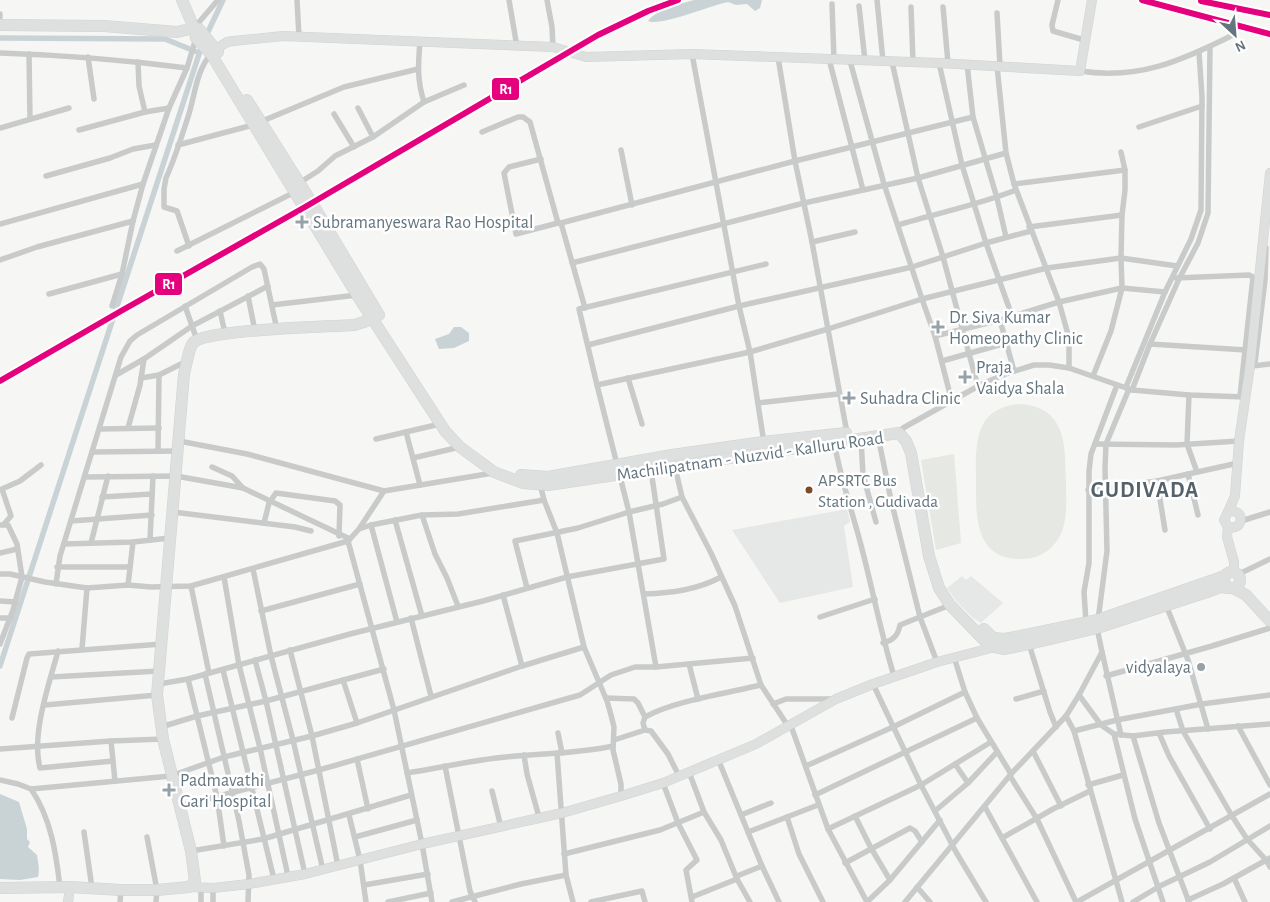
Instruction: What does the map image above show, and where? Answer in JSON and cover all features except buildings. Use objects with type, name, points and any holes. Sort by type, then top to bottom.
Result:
[{"type":"highway","points":[[182,0],[204,43],[297,187],[376,317]]},
{"type":"highway","points":[[0,25],[104,26],[177,32],[204,43]]},
{"type":"highway","points":[[297,187],[357,295],[376,317]]},
{"type":"highway","points":[[204,888],[195,881],[192,850],[163,739],[158,690],[184,374],[189,360],[190,346],[197,340],[225,333],[354,325],[376,317]]},
{"type":"highway","name":"Machilipatnam - Nuzvid - Kalluru Road","points":[[376,317],[440,424],[460,447],[494,472],[513,481],[539,481],[764,447],[834,438],[861,439],[884,436],[901,431]]},
{"type":"highway","name":"Machilipatnam - Nuzvid - Kalluru Road","points":[[376,317],[455,433],[505,471],[539,481]]},
{"type":"highway","name":"Machilipatnam - Nuzvid - Kalluru Road","points":[[834,438],[846,433],[879,429],[908,433],[917,455],[935,555],[944,586],[961,608],[997,643]]},
{"type":"highway","name":"Machilipatnam - Nuzvid - Kalluru Road","points":[[901,431],[912,453],[928,556],[939,588],[950,604],[986,642],[997,643]]},
{"type":"highway","name":"Machilipatnam - Nuzvid - Kalluru Road","points":[[619,470],[651,470],[674,467],[764,447]]},
{"type":"highway","points":[[997,643],[1005,649],[1029,644],[1235,575]]},
{"type":"highway","points":[[1231,588],[1238,586],[1235,575]]},
{"type":"highway","points":[[1235,575],[1270,610]]},
{"type":"highway","points":[[997,643],[1094,623],[1166,605],[1221,587],[1231,588],[1246,595],[1270,621]]},
{"type":"highway","points":[[0,888],[92,888],[120,896],[157,896],[204,888]]},
{"type":"street","points":[[189,246],[177,211],[165,208],[164,189],[166,178],[188,119],[198,79],[204,64],[204,43],[218,0]]},
{"type":"street","points":[[297,0],[299,37]]},
{"type":"street","points":[[509,0],[517,46]]},
{"type":"street","points":[[547,0],[552,27],[553,47]]},
{"type":"street","points":[[878,0],[888,62],[918,178],[943,257],[978,387]]},
{"type":"street","points":[[1058,0],[1052,25],[1053,31],[1084,40]]},
{"type":"street","points":[[1080,71],[1092,0]]},
{"type":"street","points":[[832,4],[831,59],[863,190]]},
{"type":"street","points":[[859,6],[865,61]]},
{"type":"street","points":[[943,7],[944,63],[951,122],[986,243],[1012,316]]},
{"type":"street","points":[[911,8],[913,62]]},
{"type":"street","points":[[997,13],[998,66],[1006,153],[1016,190],[1059,302],[1069,338],[1069,368]]},
{"type":"street","points":[[112,306],[122,274],[132,221],[156,145],[169,108],[187,68],[191,53],[204,43],[282,36],[553,47],[586,57],[692,54],[967,64],[1129,73],[1159,66],[1199,52],[1233,35]]},
{"type":"street","points":[[420,42],[419,85],[424,102]]},
{"type":"street","points":[[1094,623],[1107,552],[1106,444],[1179,279],[1198,243],[1208,213],[1210,47]]},
{"type":"street","points":[[1129,389],[1165,292],[1191,240],[1201,210],[1202,91],[1199,52]]},
{"type":"street","points":[[0,53],[88,57],[187,68]]},
{"type":"street","points":[[29,54],[30,119]]},
{"type":"street","points":[[692,54],[732,272],[750,352],[764,447]]},
{"type":"street","points":[[88,57],[94,99]]},
{"type":"street","points":[[778,57],[795,161],[812,242],[846,433]]},
{"type":"street","points":[[850,60],[884,184],[936,336],[952,402]]},
{"type":"street","points":[[138,62],[139,86],[145,112]]},
{"type":"street","points":[[967,64],[973,117],[997,198],[1006,237]]},
{"type":"street","points":[[178,145],[257,124],[344,87],[418,69]]},
{"type":"street","points":[[177,251],[297,187],[335,156],[373,138],[424,102],[464,85]]},
{"type":"street","points":[[1139,126],[1202,106]]},
{"type":"street","points":[[0,128],[69,108]]},
{"type":"street","points":[[79,130],[145,112],[169,108]]},
{"type":"street","points":[[358,108],[373,138]]},
{"type":"street","points":[[334,114],[354,147]]},
{"type":"street","points":[[482,132],[518,117],[523,117],[530,122],[585,308]]},
{"type":"street","points":[[541,159],[509,167],[504,173],[516,234],[717,183],[795,161],[973,117]]},
{"type":"street","points":[[46,176],[110,158],[133,149],[156,145]]},
{"type":"street","points":[[621,150],[632,205]]},
{"type":"street","points":[[1093,376],[1111,330],[1122,288],[1122,215],[1125,170],[1121,152]]},
{"type":"street","points":[[572,262],[804,203],[918,178],[1006,153]]},
{"type":"street","points":[[1014,184],[1125,170]]},
{"type":"street","points":[[1249,366],[1270,173]]},
{"type":"street","points":[[0,224],[143,184]]},
{"type":"street","points":[[898,226],[930,215],[997,198],[1016,190]]},
{"type":"street","points":[[1270,214],[1267,230],[1268,280],[1243,397],[1235,496],[1224,520],[1228,527],[1227,537],[1234,562],[1235,575],[1270,558]]},
{"type":"street","points":[[588,344],[739,306],[912,267],[1030,229],[1122,215]]},
{"type":"street","points":[[0,260],[37,247],[132,221]]},
{"type":"street","points":[[812,242],[855,232]]},
{"type":"street","points":[[597,385],[750,352],[828,330],[922,299],[1047,268],[1121,258],[1177,266]]},
{"type":"street","points":[[656,667],[629,512],[579,309],[766,264]]},
{"type":"street","points":[[56,584],[57,568],[64,544],[124,349],[130,340],[153,324],[257,265],[262,266],[277,330]]},
{"type":"street","points":[[49,294],[122,274]]},
{"type":"street","points":[[1172,278],[1249,275],[1253,277],[1246,350],[1249,366]]},
{"type":"street","points":[[116,375],[144,359],[192,326],[268,286]]},
{"type":"street","points":[[936,336],[1000,320],[1059,302],[1122,288],[1165,292]]},
{"type":"street","points":[[272,305],[357,295]]},
{"type":"street","points":[[248,296],[255,331]]},
{"type":"street","points":[[185,306],[197,340]]},
{"type":"street","points":[[220,310],[225,333]]},
{"type":"street","points":[[1000,320],[1014,371]]},
{"type":"street","points":[[942,361],[1006,343]]},
{"type":"street","points":[[1150,344],[1246,350]]},
{"type":"street","points":[[128,428],[144,359]]},
{"type":"street","points":[[141,378],[159,375],[189,360]]},
{"type":"street","points":[[1249,366],[1270,364]]},
{"type":"street","points":[[901,431],[978,387],[1014,371],[1034,365],[1069,368],[1129,389],[1189,395],[1243,397]]},
{"type":"street","points":[[158,451],[159,375]]},
{"type":"street","points":[[628,378],[642,424]]},
{"type":"street","points":[[1117,385],[1091,454],[1088,490],[1089,563],[1084,592],[1102,652],[1121,735]]},
{"type":"street","points":[[758,403],[838,394]]},
{"type":"street","points":[[1189,395],[1187,444],[1197,472]]},
{"type":"street","points":[[376,439],[440,424]]},
{"type":"street","points":[[100,429],[159,428]]},
{"type":"street","points":[[406,432],[420,485]]},
{"type":"street","points":[[884,436],[880,446],[884,469],[920,617],[936,662]]},
{"type":"street","points":[[834,438],[842,479],[894,676]]},
{"type":"street","points":[[861,439],[864,475],[876,522]]},
{"type":"street","points":[[1095,444],[1187,444],[1239,441]]},
{"type":"street","points":[[93,452],[158,451],[178,446],[247,454],[384,491],[494,472]]},
{"type":"street","points":[[413,458],[460,447]]},
{"type":"street","points":[[1088,490],[1157,481],[1238,463]]},
{"type":"street","points":[[2,524],[11,516],[2,489],[20,481],[41,465]]},
{"type":"street","points":[[212,467],[232,476],[243,488]]},
{"type":"street","points":[[674,467],[682,497],[735,606],[761,685],[786,723],[791,726],[828,830],[868,902],[890,880],[940,820]]},
{"type":"street","points":[[45,705],[158,690],[207,673],[290,650],[567,577],[664,559],[651,470]]},
{"type":"street","points":[[1188,474],[1198,516]]},
{"type":"street","points":[[91,543],[108,476]]},
{"type":"street","points":[[150,540],[153,476]]},
{"type":"street","points":[[86,477],[176,476],[243,488],[349,540],[394,710],[428,874],[432,902]]},
{"type":"street","points":[[539,481],[557,533],[584,647],[606,698],[614,727],[613,743],[621,784],[621,796]]},
{"type":"street","points":[[1157,481],[1165,530]]},
{"type":"street","points":[[0,574],[40,582],[87,588],[128,585],[191,586],[349,540],[359,529],[384,491]]},
{"type":"street","points":[[264,523],[269,503],[276,493],[335,501],[340,505],[340,544]]},
{"type":"street","points":[[102,497],[152,494]]},
{"type":"street","points":[[1228,527],[1238,526],[1241,519],[1235,496]]},
{"type":"street","points":[[528,588],[514,541],[578,528],[682,497]]},
{"type":"street","points":[[359,529],[422,514],[458,514],[544,500]]},
{"type":"street","points":[[172,512],[264,523],[311,531]]},
{"type":"street","points":[[1228,512],[1237,512],[1241,519]]},
{"type":"street","points":[[1241,519],[1270,512]]},
{"type":"street","points":[[422,514],[435,554],[458,606]]},
{"type":"street","points":[[71,521],[152,515]]},
{"type":"street","points":[[395,520],[422,616]]},
{"type":"street","points":[[0,644],[24,578],[11,531],[8,525],[2,524]]},
{"type":"street","points":[[371,525],[397,622]]},
{"type":"street","points":[[64,544],[133,542],[170,538]]},
{"type":"street","points":[[128,585],[133,542]]},
{"type":"street","points":[[0,553],[17,549]]},
{"type":"street","points":[[57,568],[130,567]]},
{"type":"street","points":[[253,569],[271,656],[293,740],[323,870]]},
{"type":"street","points":[[224,577],[239,665],[260,748],[288,876]]},
{"type":"street","points":[[644,594],[677,592],[710,583],[721,577]]},
{"type":"street","points":[[261,611],[360,584]]},
{"type":"street","points":[[191,586],[214,712],[249,875],[248,902]]},
{"type":"street","points":[[82,649],[87,588]]},
{"type":"street","points":[[503,595],[522,666]]},
{"type":"street","points":[[820,617],[875,599]]},
{"type":"street","points":[[0,601],[16,602]]},
{"type":"street","points":[[884,642],[890,641],[897,636],[900,625],[950,604]]},
{"type":"street","points":[[1166,605],[1185,653],[1208,729]]},
{"type":"street","points":[[0,618],[11,618]]},
{"type":"street","points":[[411,618],[431,696]]},
{"type":"street","points":[[1106,676],[1270,628]]},
{"type":"street","points":[[204,888],[249,884],[305,874],[422,844],[562,813],[621,796],[662,783],[756,744],[836,699],[894,676],[997,643]]},
{"type":"street","points":[[12,718],[28,656],[32,653],[162,644]]},
{"type":"street","points":[[1029,644],[1056,727]]},
{"type":"street","points":[[0,780],[31,789],[172,776],[224,757],[357,723],[431,696],[584,647]]},
{"type":"street","points":[[290,650],[312,736],[338,866]]},
{"type":"street","points":[[58,651],[45,705],[38,747],[39,766],[42,770],[113,761]]},
{"type":"street","points":[[905,902],[1010,775],[1066,716],[1080,695],[1102,652]]},
{"type":"street","points":[[954,657],[964,692],[977,718],[1037,819],[1076,902],[1270,794]]},
{"type":"street","points":[[180,806],[319,770],[580,694],[611,675],[635,667],[656,667],[752,658]]},
{"type":"street","points":[[255,660],[305,874]]},
{"type":"street","points":[[689,664],[698,700]]},
{"type":"street","points":[[161,727],[197,716],[266,702],[384,669]]},
{"type":"street","points":[[223,670],[274,880]]},
{"type":"street","points":[[51,677],[160,671]]},
{"type":"street","points":[[188,679],[217,797],[224,846]]},
{"type":"street","points":[[343,680],[357,723]]},
{"type":"street","points":[[873,684],[921,785],[986,902]]},
{"type":"street","points":[[645,717],[655,712],[698,700],[761,685]]},
{"type":"street","points":[[1016,699],[1044,691]]},
{"type":"street","points":[[806,766],[894,727],[964,692]]},
{"type":"street","points":[[1080,695],[1101,725],[1114,734],[1133,736],[1270,724]]},
{"type":"street","points":[[1074,731],[1086,726],[1101,725],[1117,720],[1202,704],[1270,695]]},
{"type":"street","points":[[606,698],[634,699],[645,717],[643,723],[645,730]]},
{"type":"street","points":[[773,704],[786,699],[836,699]]},
{"type":"street","points":[[1176,709],[1183,731],[1232,816],[1247,840],[1268,859],[1270,867]]},
{"type":"street","points":[[1066,716],[1074,731],[1122,902]]},
{"type":"street","points":[[815,795],[977,718]]},
{"type":"street","points":[[1238,726],[1270,785]]},
{"type":"street","points":[[407,773],[472,761],[524,755],[579,752],[613,743],[645,730],[651,731],[679,776]]},
{"type":"street","points":[[558,733],[564,854],[566,875],[573,902]]},
{"type":"street","points":[[1159,733],[1169,756],[1210,829]]},
{"type":"street","points":[[1114,734],[1123,775],[1149,863],[1163,902]]},
{"type":"street","points":[[1133,736],[1145,781],[1189,901],[1268,859]]},
{"type":"street","points":[[0,749],[163,739]]},
{"type":"street","points":[[111,741],[115,781]]},
{"type":"street","points":[[828,830],[921,785],[991,742]]},
{"type":"street","points":[[1033,751],[1061,806]]},
{"type":"street","points":[[935,811],[968,783],[997,752]]},
{"type":"street","points":[[524,755],[539,818]]},
{"type":"street","points":[[357,759],[368,809]]},
{"type":"street","points":[[718,759],[740,815],[779,902]]},
{"type":"street","points":[[955,764],[968,783]]},
{"type":"street","points":[[445,766],[470,891],[474,900]]},
{"type":"street","points":[[689,772],[704,812],[721,840],[750,902]]},
{"type":"street","points":[[1088,785],[1123,775]]},
{"type":"street","points":[[662,783],[678,823],[698,860],[686,870],[692,900],[762,866]]},
{"type":"street","points":[[31,789],[40,802],[44,813],[68,902]]},
{"type":"street","points":[[492,791],[501,827]]},
{"type":"street","points":[[1002,838],[1090,791]]},
{"type":"street","points":[[192,850],[243,843],[280,835],[411,795]]},
{"type":"street","points":[[740,815],[771,803]]},
{"type":"street","points":[[748,832],[818,805]]},
{"type":"street","points":[[985,807],[1037,902]]},
{"type":"street","points":[[564,854],[623,841],[660,830],[704,812]]},
{"type":"street","points":[[349,815],[360,860],[366,902]]},
{"type":"street","points":[[855,816],[890,880]]},
{"type":"street","points":[[787,817],[799,854],[823,902]]},
{"type":"street","points":[[355,837],[417,820]]},
{"type":"street","points":[[1133,902],[1158,887],[1210,862],[1270,826]]},
{"type":"street","points":[[845,863],[910,828],[915,831],[922,842]]},
{"type":"street","points":[[84,832],[92,888]]},
{"type":"street","points":[[148,837],[157,896]]},
{"type":"street","points":[[364,885],[428,874]]},
{"type":"street","points":[[452,902],[474,900],[521,884],[566,875]]},
{"type":"street","points":[[1234,878],[1245,902]]},
{"type":"street","points":[[917,887],[930,902]]},
{"type":"street","points":[[201,902],[204,888]]},
{"type":"street","points":[[204,888],[213,902]]},
{"type":"street","points":[[590,902],[642,890],[645,902]]},
{"type":"street","points":[[388,902],[431,893]]},
{"type":"shaded area","points":[[694,0],[762,0],[760,8],[755,11],[747,4],[736,5],[728,2],[663,21],[648,21],[663,10]]},
{"type":"shaded area","points":[[454,327],[461,327],[469,333],[469,341],[454,348],[439,349],[435,339],[449,334]]},
{"type":"shaded area","points":[[1021,404],[1036,407],[1047,413],[1055,421],[1060,431],[1065,455],[1066,500],[1065,519],[1060,536],[1047,551],[1032,558],[1022,559],[1007,557],[995,552],[987,544],[981,534],[978,522],[976,497],[976,456],[980,431],[985,421],[993,413],[1005,407]]},
{"type":"shaded area","points":[[954,454],[961,543],[936,550],[921,460]]},
{"type":"shaded area","points":[[847,509],[850,522],[844,526],[853,587],[780,603],[732,530]]},
{"type":"shaded area","points":[[962,576],[966,580],[971,576],[1003,603],[981,623],[973,618],[957,602],[947,588]]},
{"type":"shaded area","points":[[0,794],[19,802],[27,829],[27,839],[30,842],[28,847],[37,855],[38,877],[20,880],[0,879]]},
{"type":"waterway","points":[[206,36],[223,0]]},
{"type":"waterway","points":[[0,38],[165,39],[197,52]]},
{"type":"waterway","points":[[0,666],[202,45]]},
{"type":"transit line","name":"R1","points":[[0,381],[305,207],[598,35],[648,11],[678,0]]},
{"type":"transit line","name":"R1","points":[[1142,0],[1270,34]]},
{"type":"transit line","name":"R1","points":[[1201,1],[1270,15]]},
{"type":"place","name":"Subramanyeswara Rao Hospital","points":[[302,222]]},
{"type":"place","name":"Dr. Siva Kumar Homeopathy Clinic","points":[[938,327]]},
{"type":"place","name":"Praja Vaidya Shala","points":[[965,377]]},
{"type":"place","name":"Suhadra Clinic","points":[[849,398]]},
{"type":"place","name":"APSRTC Bus Station , Gudivada","points":[[809,490]]},
{"type":"place","name":"vidyalaya","points":[[1201,667]]},
{"type":"place","name":"Padmavathi Gari Hospital","points":[[169,790]]},
{"type":"district","name":"GUDIVADA","points":[[1145,489]]}]
